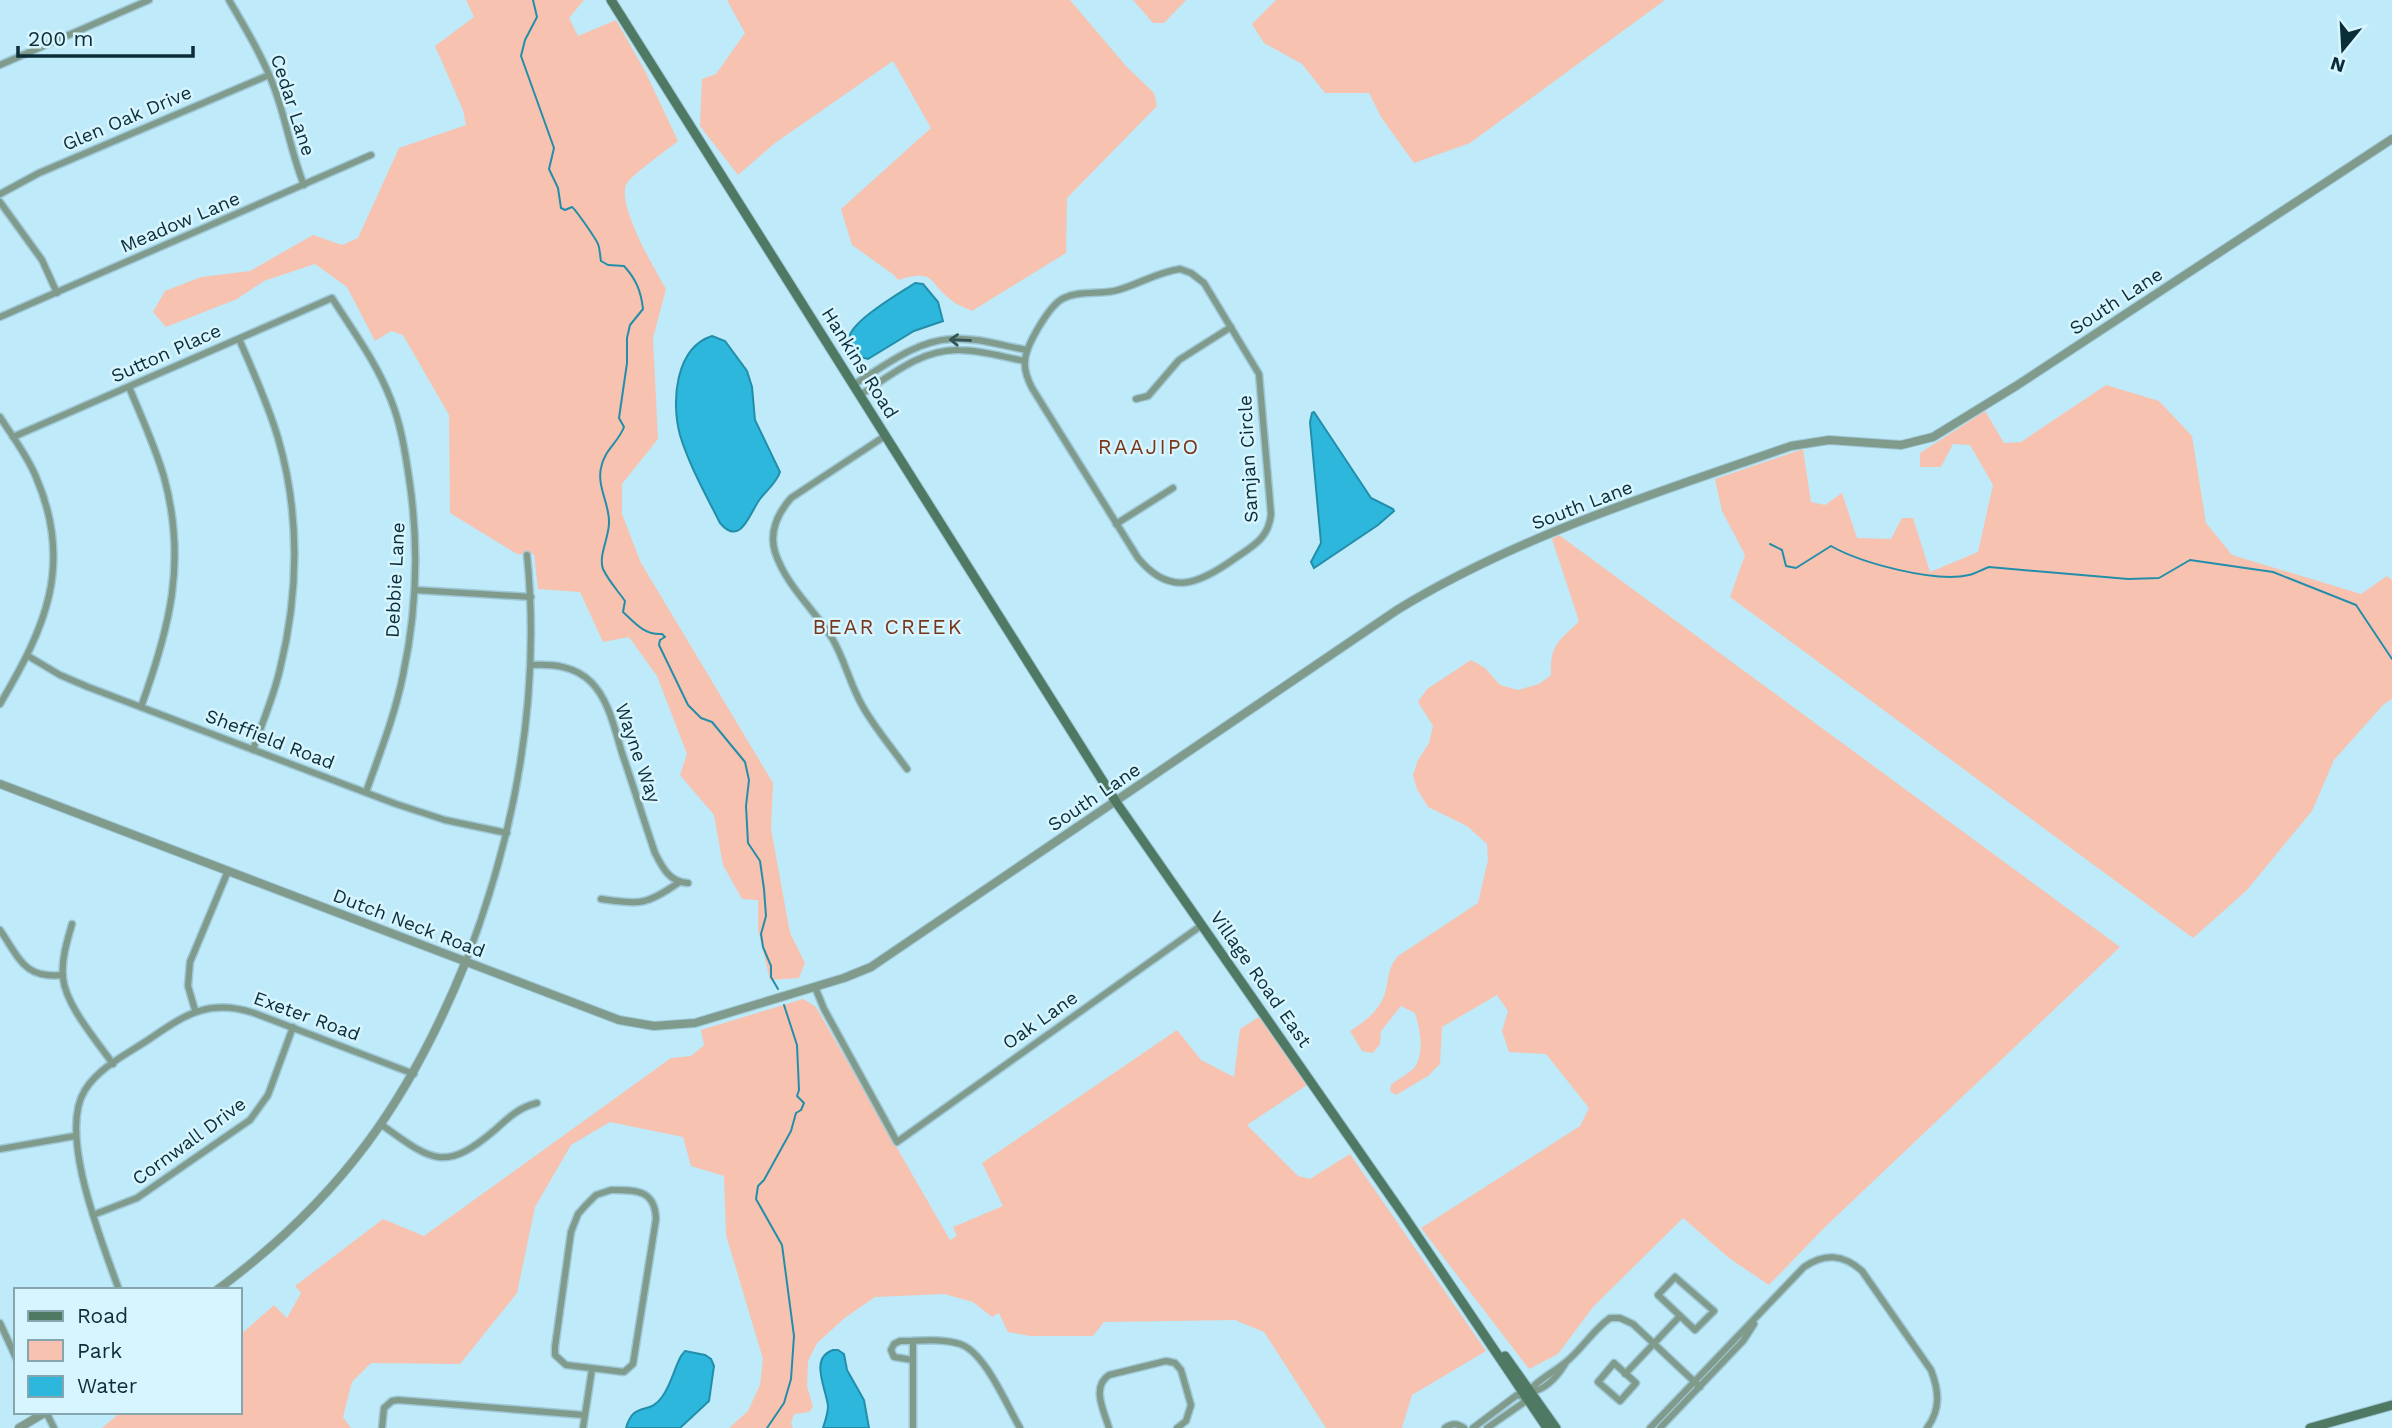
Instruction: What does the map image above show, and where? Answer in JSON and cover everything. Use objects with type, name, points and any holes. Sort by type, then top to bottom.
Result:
[{"type":"main road","name":"Hankins Road","points":[[611,0],[1079,745]]},
{"type":"main road","name":"Village Road East","points":[[1079,745],[1415,1233],[1556,1428]]},
{"type":"main road","name":"Village Road East","points":[[1530,1391],[1547,1428]]},
{"type":"main road","points":[[2311,1428],[2392,1405]]},
{"type":"street","points":[[0,65],[149,0]]},
{"type":"street","name":"Cedar Lane","points":[[229,0],[256,46],[269,75],[295,164],[304,185]]},
{"type":"street","name":"Glen Oak Drive","points":[[0,194],[39,173],[269,75]]},
{"type":"street","name":"South Lane","points":[[815,987],[859,973],[886,959],[1408,604],[1439,586],[1532,540],[1791,446],[1829,440],[1901,445],[1933,437],[2392,139]]},
{"type":"street","name":"Meadow Lane","points":[[0,317],[371,155]]},
{"type":"street","points":[[0,202],[42,260],[57,293]]},
{"type":"street","name":"Samjan Circle","points":[[1180,269],[1199,278],[1231,327],[1259,374],[1271,514],[1268,531],[1257,544],[1212,575],[1182,583],[1162,579],[1144,566],[1032,388],[1025,361],[1027,350],[1054,304],[1061,299],[1115,291],[1180,269]]},
{"type":"street","name":"Sutton Place","points":[[13,437],[332,298]]},
{"type":"street","name":"Debbie Lane","points":[[332,298],[382,377],[400,427],[414,509],[415,590],[403,675],[394,712],[366,792]]},
{"type":"street","points":[[1136,399],[1148,396],[1179,360],[1231,327]]},
{"type":"street","points":[[239,339],[277,437],[288,484],[294,539],[293,592],[288,636],[276,684],[253,750]]},
{"type":"street","points":[[853,385],[924,345],[950,339],[979,341],[1027,350]]},
{"type":"street","points":[[860,395],[898,370],[929,355],[957,350],[1025,361]]},
{"type":"street","points":[[892,361],[898,370]]},
{"type":"street","points":[[129,387],[163,475],[174,538],[174,580],[169,621],[141,707]]},
{"type":"street","points":[[0,417],[35,474],[48,508],[53,557],[48,604],[28,656],[0,704]]},
{"type":"street","points":[[885,436],[791,498],[776,521],[773,541],[775,553],[797,593],[830,635],[841,655],[863,709],[906,769]]},
{"type":"street","points":[[1116,524],[1173,488]]},
{"type":"street","points":[[220,1288],[267,1251],[302,1218],[336,1183],[382,1125],[435,1034],[466,961],[490,894],[507,833],[525,736],[531,665],[531,597],[527,555]]},
{"type":"street","points":[[415,590],[531,597]]},
{"type":"street","name":"Sheffield Road","points":[[28,656],[73,681],[366,792],[445,820],[507,833]]},
{"type":"street","name":"Wayne Way","points":[[531,665],[568,668],[589,680],[598,690],[609,714],[655,853],[664,869],[678,883]]},
{"type":"street","name":"Dutch Neck Road","points":[[0,784],[630,1023],[654,1026],[685,1025],[815,987]]},
{"type":"street","points":[[195,1010],[188,986],[190,962],[228,872]]},
{"type":"street","points":[[601,899],[644,903],[678,883],[688,883]]},
{"type":"street","points":[[72,924],[63,975],[72,1004],[113,1064]]},
{"type":"street","name":"Oak Lane","points":[[815,987],[824,1009],[897,1142],[1202,925]]},
{"type":"street","points":[[0,930],[22,963],[31,971],[42,976],[63,975]]},
{"type":"street","name":"Exeter Road","points":[[118,1288],[93,1214],[75,1136],[75,1119],[80,1098],[96,1076],[177,1020],[195,1010],[214,1007],[236,1008],[293,1027],[414,1074]]},
{"type":"street","name":"Cornwall Drive","points":[[93,1214],[137,1198],[250,1120],[268,1095],[293,1027]]},
{"type":"street","points":[[382,1125],[418,1150],[433,1156],[451,1157],[475,1147],[512,1114],[537,1103]]},
{"type":"street","points":[[0,1149],[75,1136]]},
{"type":"street","points":[[611,1190],[637,1191],[649,1196],[655,1206],[656,1219],[633,1364],[624,1372],[592,1368],[566,1365],[555,1355],[571,1232],[578,1214],[596,1195],[611,1190]]},
{"type":"street","points":[[1650,1428],[1744,1341],[1760,1314],[1812,1262],[1820,1258],[1839,1257],[1855,1265],[1870,1281],[1931,1370],[1938,1404],[1927,1428]]},
{"type":"street","points":[[1675,1277],[1714,1311],[1695,1330],[1680,1316],[1658,1295],[1675,1277]]},
{"type":"street","points":[[1625,1374],[1680,1316]]},
{"type":"street","points":[[1473,1428],[1517,1395],[1540,1390],[1548,1384],[1610,1318],[1627,1320],[1698,1384]]},
{"type":"street","points":[[0,1323],[14,1354]]},
{"type":"street","points":[[913,1341],[913,1428]]},
{"type":"street","points":[[912,1360],[897,1358],[891,1350],[897,1342],[951,1342],[972,1350],[1020,1428]]},
{"type":"street","points":[[1109,1428],[1099,1390],[1101,1381],[1109,1375],[1166,1360],[1175,1363],[1181,1370],[1191,1405],[1186,1421],[1177,1428]]},
{"type":"street","points":[[1614,1363],[1625,1374],[1636,1383],[1620,1401],[1598,1382],[1614,1363]]},
{"type":"street","points":[[583,1428],[592,1368]]},
{"type":"street","points":[[1660,1428],[1698,1384]]},
{"type":"street","points":[[1486,1428],[1523,1404],[1530,1391]]},
{"type":"street","points":[[382,1428],[384,1408],[392,1401],[398,1400],[584,1415]]},
{"type":"street","points":[[19,1428],[43,1414]]},
{"type":"street","points":[[1445,1428],[1454,1424],[1464,1428]]},
{"type":"green space","points":[[466,0],[584,0],[569,18],[578,36],[616,20],[645,71],[678,141],[630,179],[625,192],[631,220],[666,289],[653,338],[658,439],[622,484],[622,514],[641,563],[773,783],[771,829],[790,933],[805,963],[799,978],[770,980],[758,930],[758,900],[742,899],[723,865],[714,815],[680,775],[687,754],[657,676],[629,637],[603,642],[580,592],[538,589],[534,554],[517,554],[450,513],[449,415],[403,335],[391,331],[375,341],[347,287],[315,264],[264,281],[237,299],[166,327],[153,312],[165,291],[201,277],[250,271],[313,235],[342,245],[358,238],[399,148],[466,125],[463,110],[435,46],[474,17]]},
{"type":"green space","points":[[727,0],[1070,0],[1126,66],[1154,93],[1157,106],[1067,198],[1066,253],[972,311],[953,302],[925,276],[898,280],[852,245],[841,209],[931,128],[893,61],[775,143],[738,175],[700,126],[702,79],[716,74],[745,33]]},
{"type":"green space","points":[[1133,0],[1186,0],[1164,23],[1153,23]]},
{"type":"green space","points":[[1276,0],[1665,0],[1470,143],[1414,163],[1381,117],[1369,93],[1325,93],[1302,64],[1264,43],[1252,24]]},
{"type":"green space","points":[[2106,385],[2159,401],[2192,436],[2206,523],[2232,555],[2361,594],[2387,576],[2392,580],[2392,699],[2384,704],[2334,760],[2312,811],[2246,891],[2193,938],[1730,597],[1745,555],[1722,511],[1715,479],[1803,449],[1811,502],[1825,505],[1842,493],[1857,538],[1891,539],[1902,518],[1913,518],[1930,572],[1978,552],[1993,485],[1970,445],[1953,444],[1941,467],[1920,467],[1920,453],[1985,411],[2004,443],[2021,442]]},
{"type":"green space","points":[[1559,535],[2120,947],[1825,1227],[1769,1285],[1729,1258],[1683,1218],[1593,1307],[1558,1354],[1529,1369],[1421,1228],[1580,1126],[1589,1108],[1546,1054],[1509,1052],[1502,1031],[1508,1011],[1497,995],[1442,1027],[1440,1064],[1428,1076],[1396,1095],[1390,1091],[1391,1085],[1414,1068],[1420,1056],[1420,1033],[1415,1013],[1401,1006],[1381,1031],[1380,1044],[1373,1053],[1362,1051],[1350,1031],[1378,1007],[1398,956],[1478,903],[1488,860],[1487,844],[1467,826],[1428,807],[1417,789],[1413,775],[1418,760],[1429,743],[1433,726],[1418,702],[1427,689],[1471,660],[1485,668],[1500,685],[1518,690],[1539,684],[1551,675],[1554,649],[1579,621],[1552,539]]},
{"type":"green space","points":[[803,999],[816,1007],[950,1240],[957,1236],[953,1227],[1003,1206],[982,1163],[1177,1030],[1201,1060],[1234,1077],[1240,1029],[1259,1017],[1307,1085],[1247,1125],[1298,1176],[1310,1179],[1350,1154],[1486,1351],[1412,1395],[1402,1428],[1326,1428],[1264,1332],[1235,1320],[1104,1322],[1093,1336],[1030,1336],[1008,1332],[999,1313],[992,1317],[973,1302],[944,1294],[875,1297],[846,1317],[817,1343],[808,1361],[807,1386],[813,1407],[809,1412],[794,1414],[791,1424],[793,1428],[729,1428],[748,1411],[760,1385],[763,1359],[726,1235],[724,1176],[691,1166],[683,1137],[610,1122],[571,1145],[535,1207],[517,1293],[460,1364],[371,1363],[352,1382],[343,1417],[351,1428],[102,1428],[119,1414],[242,1414],[242,1333],[274,1305],[287,1318],[301,1293],[295,1286],[383,1219],[424,1236],[671,1058],[691,1056],[704,1045],[701,1030]]},
{"type":"water","points":[[915,283],[923,284],[938,302],[943,321],[914,331],[868,359],[860,357],[849,338],[852,331],[877,308]]},
{"type":"water","points":[[712,336],[725,341],[747,371],[752,387],[755,420],[780,472],[744,525],[734,532],[727,530],[720,523],[688,457],[677,422],[676,392],[683,364],[700,342]]},
{"type":"water","points":[[1314,412],[1371,498],[1394,511],[1378,525],[1314,568],[1311,562],[1321,543],[1310,422]]},
{"type":"water","points":[[833,1350],[844,1354],[847,1370],[864,1400],[869,1428],[823,1428],[828,1406],[820,1366],[826,1354]]},
{"type":"water","points":[[685,1351],[711,1359],[714,1366],[709,1401],[680,1428],[626,1428],[633,1414],[652,1406],[662,1397]]},
{"type":"waterway","points":[[533,0],[537,17],[525,40],[521,56],[554,148],[549,169],[558,188],[561,208],[565,210],[572,207],[577,213],[598,244],[601,261],[608,265],[624,266],[637,286],[643,309],[630,325],[627,338],[627,363],[619,418],[624,427],[605,456],[601,468],[609,521],[602,558],[603,569],[625,601],[623,612],[645,630],[665,637],[660,640],[659,645],[688,705],[701,718],[712,722],[745,762],[749,780],[746,806],[748,843],[760,861],[764,889],[766,916],[761,934],[771,966],[771,977],[778,989]]},
{"type":"waterway","points":[[1770,544],[1782,550],[1786,566],[1796,568],[1831,546],[1879,565],[1937,576],[1969,575],[1989,567],[2128,579],[2159,578],[2190,560],[2273,572],[2356,605],[2392,659]]},
{"type":"waterway","points":[[767,1428],[784,1403],[791,1379],[794,1336],[782,1245],[756,1199],[758,1186],[764,1180],[791,1131],[796,1113],[804,1103],[797,1096],[797,1045],[784,1005]]},
{"type":"district","name":"RAAJIPO","points":[[1149,446]]},
{"type":"district","name":"BEAR CREEK","points":[[888,626]]}]
